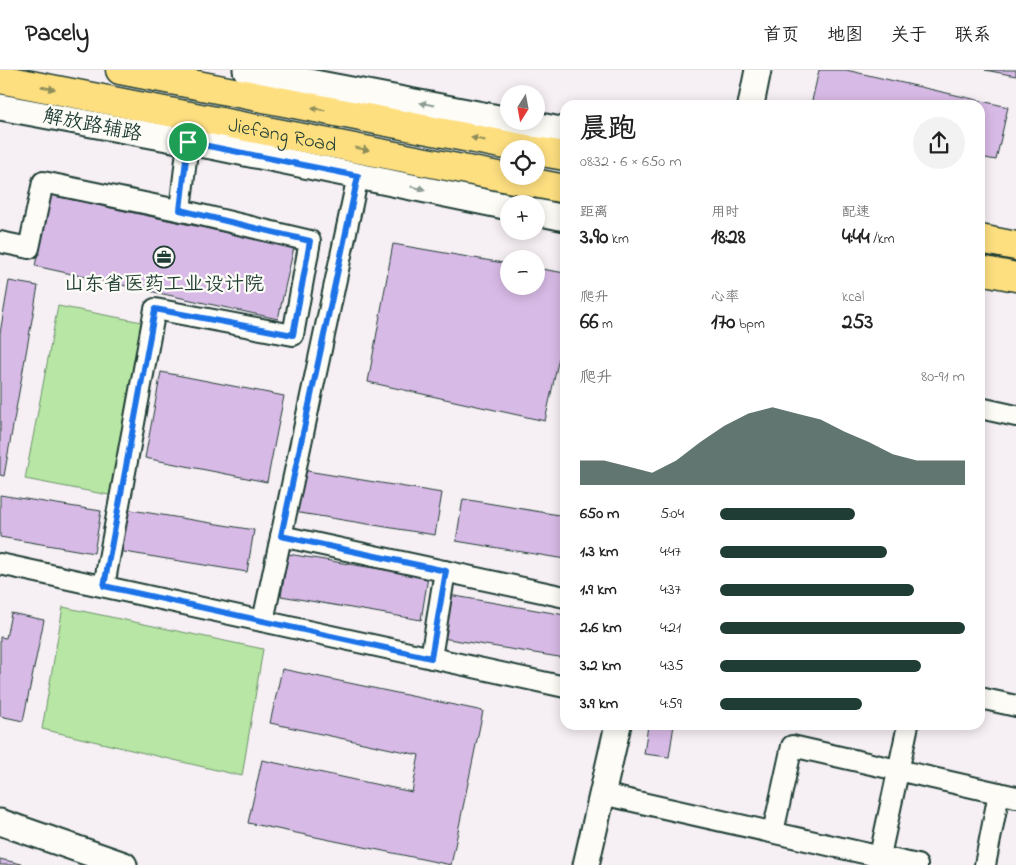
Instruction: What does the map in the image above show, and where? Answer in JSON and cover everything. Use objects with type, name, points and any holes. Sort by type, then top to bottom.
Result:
[{"type":"main road","name":"Jiefang Road","points":[[120,70],[500,144]]},
{"type":"main road","name":"Jiefang Road","points":[[1,79],[560,188]]},
{"type":"main road","points":[[545,153],[560,155]]},
{"type":"main road","points":[[985,240],[1016,246]]},
{"type":"main road","points":[[985,271],[1016,277]]},
{"type":"street","points":[[246,70],[300,75],[500,118]]},
{"type":"street","points":[[752,100],[758,70]]},
{"type":"street","points":[[763,100],[769,70]]},
{"type":"street","name":"解放路辅路","points":[[0,107],[188,142],[500,205]]},
{"type":"street","points":[[545,127],[560,130]]},
{"type":"street","points":[[188,142],[180,210],[194,214]]},
{"type":"street","points":[[263,621],[358,176]]},
{"type":"street","points":[[0,242],[29,248],[43,182],[310,241],[293,335],[155,309],[104,586]]},
{"type":"street","points":[[545,214],[560,217]]},
{"type":"street","points":[[985,409],[1016,416]]},
{"type":"street","points":[[281,536],[560,596]]},
{"type":"street","points":[[0,564],[560,686]]},
{"type":"street","points":[[431,658],[446,571]]},
{"type":"street","points":[[985,699],[1016,706]]},
{"type":"street","points":[[586,865],[617,730]]},
{"type":"street","points":[[879,861],[907,730]]},
{"type":"street","points":[[773,832],[792,746],[1008,795],[985,865]]},
{"type":"street","points":[[602,794],[773,832],[879,861],[917,865]]},
{"type":"street","points":[[0,822],[124,865]]},
{"type":"green space","points":[[58,306],[147,323],[114,496],[25,479]]},
{"type":"green space","points":[[63,607],[263,649],[242,776],[42,729]]},
{"type":"building","points":[[819,70],[846,70],[977,100],[812,100]]},
{"type":"building","points":[[985,70],[1016,70],[1016,76]]},
{"type":"building","points":[[985,102],[1008,107],[996,160],[985,158]]},
{"type":"building","name":"山东省医药工业设计院","points":[[50,195],[294,247],[278,319],[35,266]]},
{"type":"building","points":[[393,244],[500,262],[500,295],[545,295],[545,270],[560,272],[560,353],[545,421],[368,382]]},
{"type":"building","points":[[9,281],[38,286],[4,476],[0,475],[0,333]]},
{"type":"building","points":[[161,372],[284,396],[267,482],[145,458]]},
{"type":"building","points":[[301,470],[442,493],[435,535],[294,512]]},
{"type":"building","points":[[0,495],[101,511],[94,553],[0,537]]},
{"type":"building","points":[[463,499],[560,515],[560,558],[456,541]]},
{"type":"building","points":[[113,507],[254,530],[247,572],[106,549]]},
{"type":"building","points":[[288,554],[428,577],[421,620],[281,596]]},
{"type":"building","points":[[449,595],[560,614],[560,657],[442,638]]},
{"type":"building","points":[[11,613],[44,620],[23,721],[0,716],[0,637],[6,638]]},
{"type":"building","points":[[282,669],[483,711],[451,865],[248,823],[262,760],[412,792],[419,755],[270,723]]},
{"type":"building","points":[[647,730],[673,730],[669,757],[644,754]]},
{"type":"building","points":[[0,859],[26,865],[0,865]]},
{"type":"place","name":"山东省医药工业设计院","points":[[164,257]]},
{"type":"route","points":[[188,142],[358,176],[281,536],[446,571],[431,658],[104,586],[155,309],[293,335],[310,241],[180,210],[188,142]]}]
